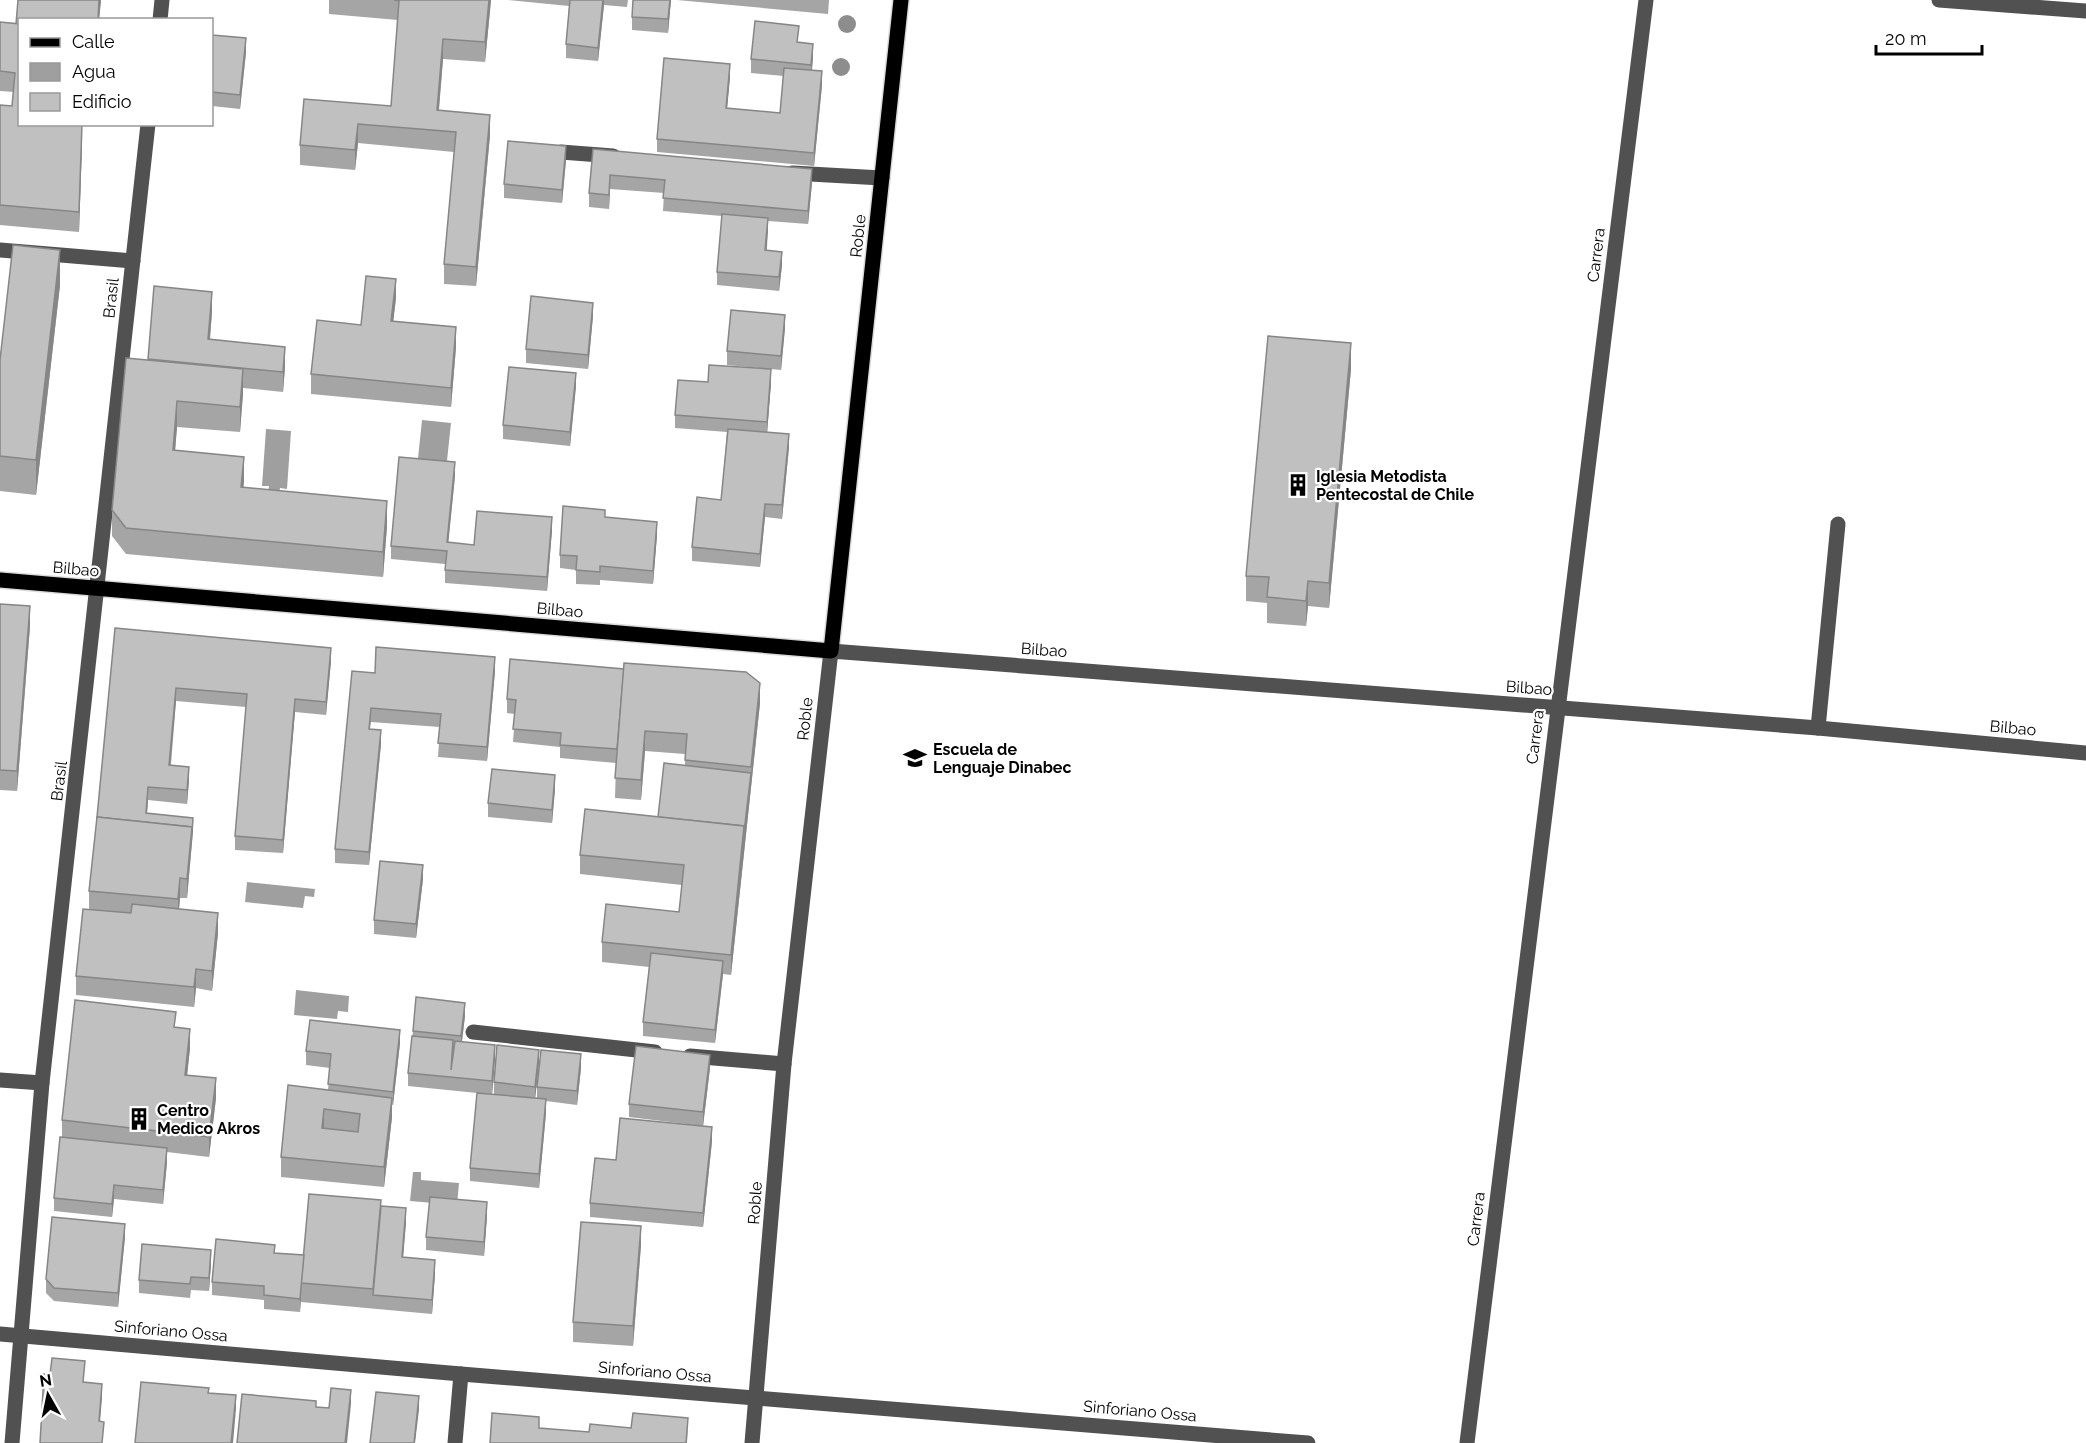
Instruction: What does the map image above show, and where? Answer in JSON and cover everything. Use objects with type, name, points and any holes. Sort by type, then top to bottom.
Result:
[{"type":"main road","name":"Roble","points":[[831,651],[901,0]]},
{"type":"main road","name":"Bilbao","points":[[0,580],[831,651]]},
{"type":"street","points":[[160,18],[162,0]]},
{"type":"street","name":"Carrera","points":[[1467,1443],[1646,0]]},
{"type":"street","points":[[1939,0],[2086,11]]},
{"type":"street","name":"Brasil","points":[[12,1443],[42,1083],[99,589],[148,126]]},
{"type":"street","points":[[561,152],[630,158]]},
{"type":"street","points":[[778,172],[882,178]]},
{"type":"street","points":[[0,250],[133,261]]},
{"type":"street","points":[[1818,728],[1838,524]]},
{"type":"street","name":"Bilbao","points":[[831,651],[1818,728],[2086,753]]},
{"type":"street","name":"Roble","points":[[752,1443],[758,1398],[784,1064],[831,651]]},
{"type":"street","points":[[473,1032],[784,1064]]},
{"type":"street","points":[[0,1080],[42,1083]]},
{"type":"street","name":"Sinforiano Ossa","points":[[0,1334],[1308,1443]]},
{"type":"street","points":[[455,1443],[460,1374]]},
{"type":"water","points":[[422,420],[451,423],[446,470],[417,468]]},
{"type":"water","points":[[266,429],[291,431],[287,489],[280,488],[279,494],[268,493],[269,486],[262,486]]},
{"type":"water","points":[[247,882],[315,889],[314,897],[305,896],[303,908],[245,902]]},
{"type":"water","points":[[296,990],[349,996],[348,1012],[338,1011],[337,1019],[294,1015]]},
{"type":"water","points":[[413,1172],[421,1172],[421,1180],[459,1183],[457,1205],[410,1201]]},
{"type":"building","points":[[18,0],[99,0],[98,18],[18,18],[18,24],[16,24]]},
{"type":"building","points":[[394,0],[489,0],[485,42],[443,39],[437,110],[490,115],[476,267],[444,264],[456,132],[358,124],[355,150],[300,145],[304,99],[391,106],[399,1]]},
{"type":"building","points":[[570,0],[603,0],[598,48],[566,44]]},
{"type":"building","points":[[633,0],[670,0],[668,19],[632,17]]},
{"type":"building","points":[[755,21],[799,26],[797,42],[813,44],[811,65],[751,59]]},
{"type":"building","points":[[0,22],[18,24],[18,126],[82,126],[79,212],[0,205],[0,105],[12,106],[15,73],[0,71]]},
{"type":"building","points":[[213,35],[246,38],[240,95],[213,92]]},
{"type":"building","points":[[664,58],[730,64],[726,108],[780,113],[784,68],[822,71],[814,153],[657,139]]},
{"type":"building","points":[[508,141],[566,146],[562,190],[504,184]]},
{"type":"building","points":[[593,149],[812,169],[808,211],[663,198],[665,180],[610,175],[609,195],[589,193]]},
{"type":"building","points":[[722,214],[768,218],[765,250],[782,252],[779,277],[717,272]]},
{"type":"building","points":[[13,245],[60,250],[36,460],[0,456],[0,360]]},
{"type":"building","points":[[366,276],[396,279],[391,321],[456,327],[451,388],[311,374],[317,320],[361,325]]},
{"type":"building","points":[[154,286],[212,292],[208,339],[285,347],[283,372],[148,359]]},
{"type":"building","points":[[531,296],[593,303],[588,355],[526,349]]},
{"type":"building","points":[[731,310],[785,315],[781,356],[727,351]]},
{"type":"building","name":"Iglesia Metodista Pentecostal de Chile","points":[[1268,336],[1351,343],[1329,583],[1308,581],[1306,601],[1267,597],[1269,577],[1246,576]]},
{"type":"building","points":[[126,358],[243,369],[240,407],[177,401],[173,450],[244,457],[241,487],[387,501],[383,552],[126,528],[112,510]]},
{"type":"building","points":[[709,365],[771,369],[767,422],[675,415],[678,380],[708,382]]},
{"type":"building","points":[[509,367],[576,373],[570,432],[503,425]]},
{"type":"building","points":[[728,429],[789,434],[782,505],[765,504],[760,554],[692,547],[697,497],[721,500]]},
{"type":"building","points":[[399,457],[455,462],[447,542],[474,545],[477,511],[552,517],[547,577],[445,570],[447,551],[391,546]]},
{"type":"building","points":[[563,506],[605,510],[605,517],[657,522],[653,571],[600,566],[600,572],[576,570],[577,556],[560,555]]},
{"type":"building","points":[[0,604],[30,606],[17,771],[0,770]]},
{"type":"building","points":[[115,628],[331,648],[326,702],[295,699],[283,840],[235,836],[247,694],[176,688],[169,765],[189,767],[187,790],[148,787],[146,813],[193,818],[192,833],[192,827],[97,817]]},
{"type":"building","points":[[376,647],[495,657],[487,747],[438,743],[441,714],[371,708],[369,729],[381,730],[369,852],[335,849],[352,671],[375,673]]},
{"type":"building","points":[[510,659],[624,669],[617,749],[560,745],[561,733],[513,729],[516,700],[507,699]]},
{"type":"building","points":[[624,663],[746,672],[760,683],[751,767],[685,760],[687,734],[645,731],[641,780],[615,778]]},
{"type":"building","points":[[664,763],[751,773],[744,832],[744,826],[658,817]]},
{"type":"building","points":[[492,769],[555,775],[552,810],[488,803]]},
{"type":"building","points":[[585,809],[744,826],[731,955],[602,942],[606,904],[679,912],[684,865],[580,855]]},
{"type":"building","points":[[97,817],[192,827],[187,879],[180,878],[178,899],[89,891]]},
{"type":"building","points":[[380,861],[423,865],[416,924],[374,920]]},
{"type":"building","points":[[132,904],[218,913],[212,971],[196,969],[194,987],[76,976],[83,909],[131,913]]},
{"type":"building","points":[[651,953],[723,961],[715,1030],[643,1022]]},
{"type":"building","points":[[416,997],[465,1003],[461,1036],[413,1031]]},
{"type":"building","points":[[75,1000],[176,1012],[174,1027],[190,1029],[185,1075],[216,1078],[209,1137],[62,1120]]},
{"type":"building","points":[[310,1020],[400,1030],[393,1092],[328,1084],[331,1054],[306,1051]]},
{"type":"building","points":[[412,1036],[453,1040],[451,1070],[455,1041],[495,1045],[492,1081],[408,1073]]},
{"type":"building","points":[[497,1045],[539,1050],[535,1087],[494,1082]]},
{"type":"building","points":[[636,1046],[710,1055],[703,1112],[629,1104]]},
{"type":"building","points":[[541,1050],[581,1054],[577,1091],[537,1087]]},
{"type":"building","points":[[288,1085],[392,1098],[384,1167],[281,1157]],"holes":[[[324,1109],[360,1114],[358,1132],[322,1128]]]},
{"type":"building","points":[[477,1093],[546,1099],[539,1174],[470,1168]]},
{"type":"building","points":[[620,1118],[712,1127],[703,1213],[590,1203],[595,1158],[616,1160]]},
{"type":"building","points":[[60,1137],[167,1148],[163,1190],[114,1185],[112,1204],[54,1198]]},
{"type":"building","points":[[309,1194],[381,1200],[373,1289],[301,1283]]},
{"type":"building","points":[[430,1197],[487,1202],[484,1242],[426,1237]]},
{"type":"building","points":[[381,1206],[406,1208],[402,1257],[435,1260],[432,1300],[373,1295]]},
{"type":"building","points":[[52,1217],[125,1224],[118,1293],[54,1288],[46,1279]]},
{"type":"building","points":[[581,1222],[641,1226],[633,1326],[573,1322]]},
{"type":"building","points":[[216,1239],[275,1245],[274,1253],[304,1255],[300,1299],[264,1295],[264,1286],[212,1282]]},
{"type":"building","points":[[142,1244],[211,1250],[209,1278],[191,1277],[190,1284],[139,1280]]},
{"type":"building","points":[[52,1358],[85,1361],[83,1382],[102,1384],[99,1421],[104,1422],[102,1443],[40,1443],[44,1374],[50,1375]]},
{"type":"building","points":[[141,1382],[209,1388],[208,1393],[236,1395],[231,1443],[135,1443]]},
{"type":"building","points":[[331,1388],[351,1390],[345,1443],[237,1443],[242,1394],[316,1401],[316,1407],[329,1408]]},
{"type":"building","points":[[376,1392],[419,1396],[414,1443],[370,1443]]},
{"type":"building","points":[[492,1413],[539,1417],[539,1428],[589,1432],[590,1424],[631,1428],[633,1413],[688,1418],[686,1443],[490,1443]]},
{"type":"place","name":"Iglesia Metodista Pentecostal de Chile","points":[[1298,485]]},
{"type":"place","name":"Escuela de Lenguaje Dinabec","points":[[915,758]]},
{"type":"place","name":"Centro Medico Akros","points":[[139,1119]]}]
